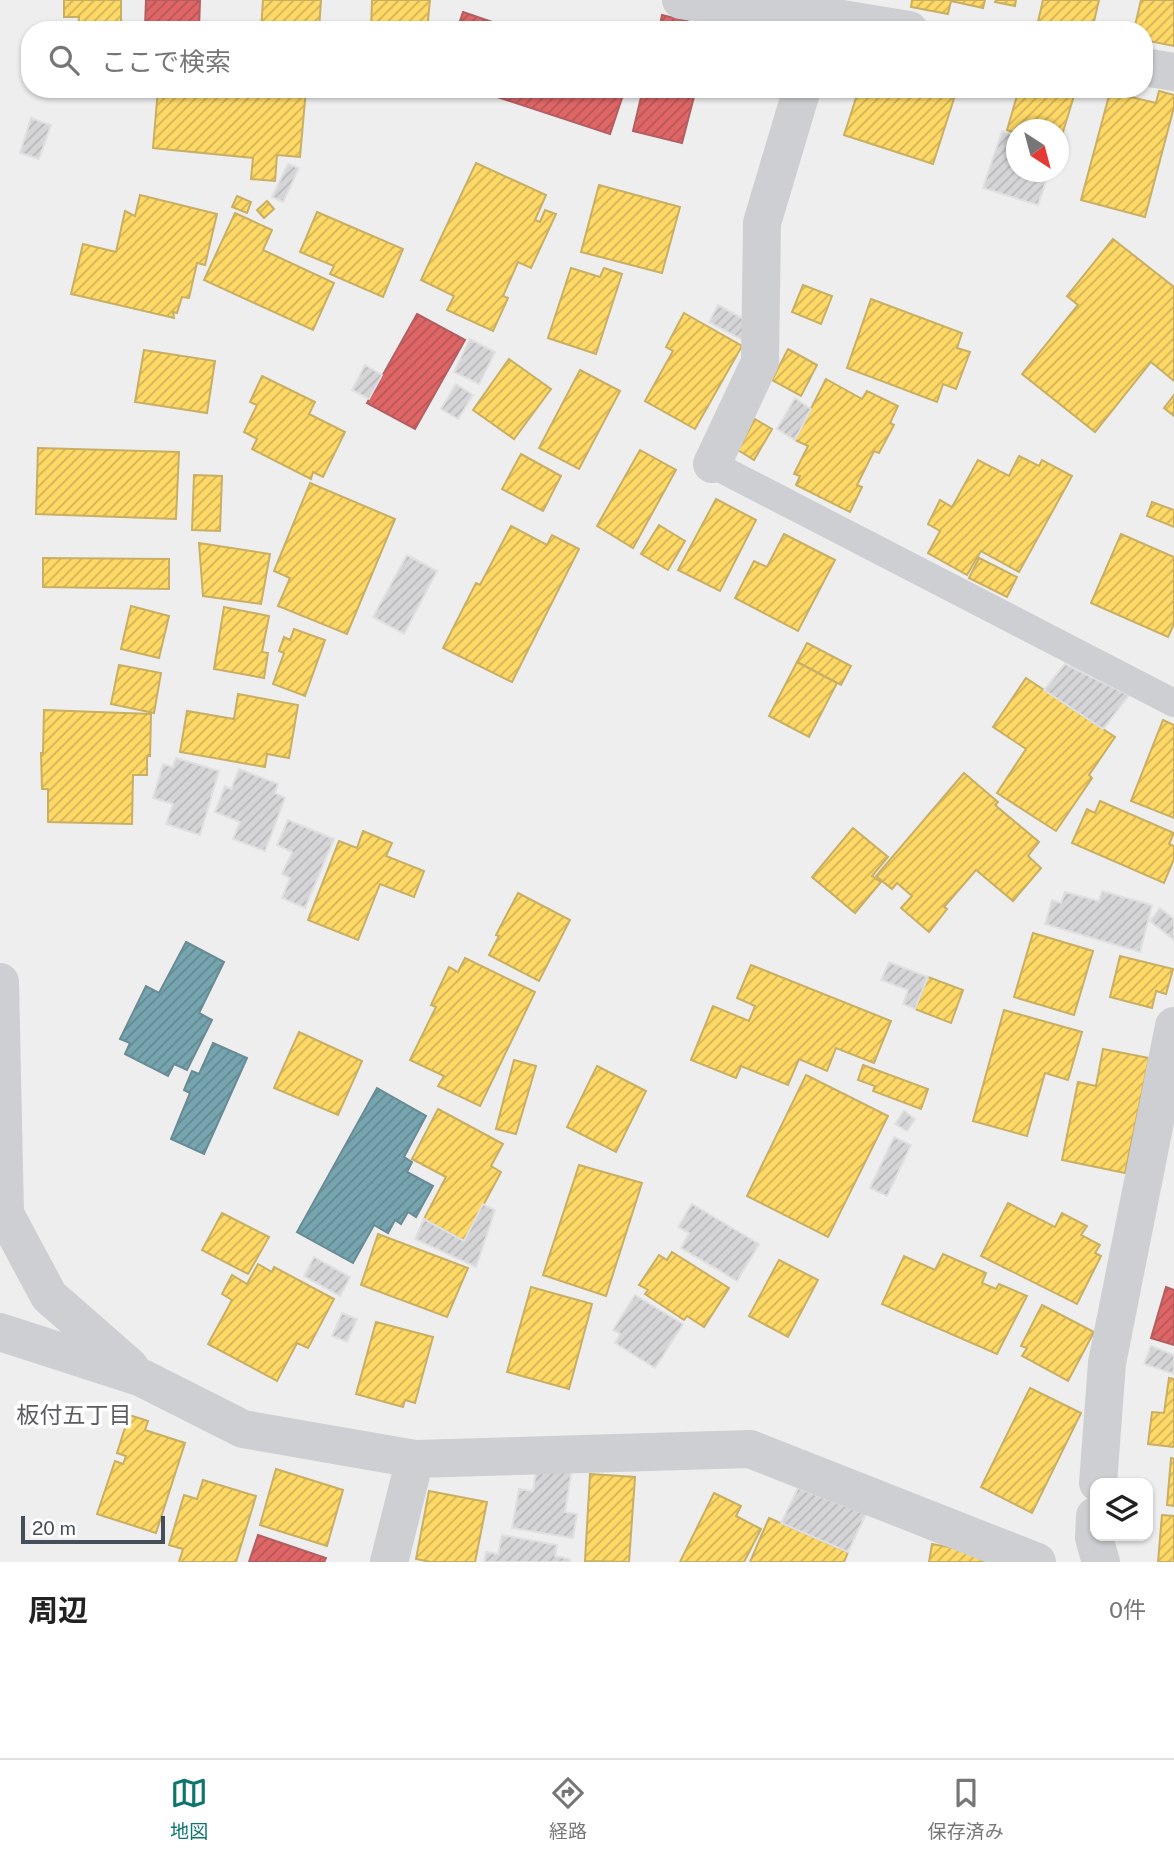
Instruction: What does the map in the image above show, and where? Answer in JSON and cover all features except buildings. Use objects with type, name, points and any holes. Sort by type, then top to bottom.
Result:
[{"type":"street","points":[[681,0],[858,21]]},
{"type":"street","points":[[1153,68],[1174,72]]},
{"type":"street","points":[[712,464],[760,362],[762,223],[799,98]]},
{"type":"street","points":[[0,982],[5,1214],[49,1296],[142,1378]]},
{"type":"street","points":[[1098,1478],[1107,1363],[1174,1026]]},
{"type":"street","points":[[0,1332],[142,1378],[243,1429],[415,1459],[750,1449],[1037,1562]]},
{"type":"street","points":[[389,1562],[415,1459]]},
{"type":"street","points":[[1095,1541],[1101,1562]]},
{"type":"lane","points":[[712,464],[1174,703]]},
{"type":"district","name":"板付五丁目","points":[[74,1415]]}]
